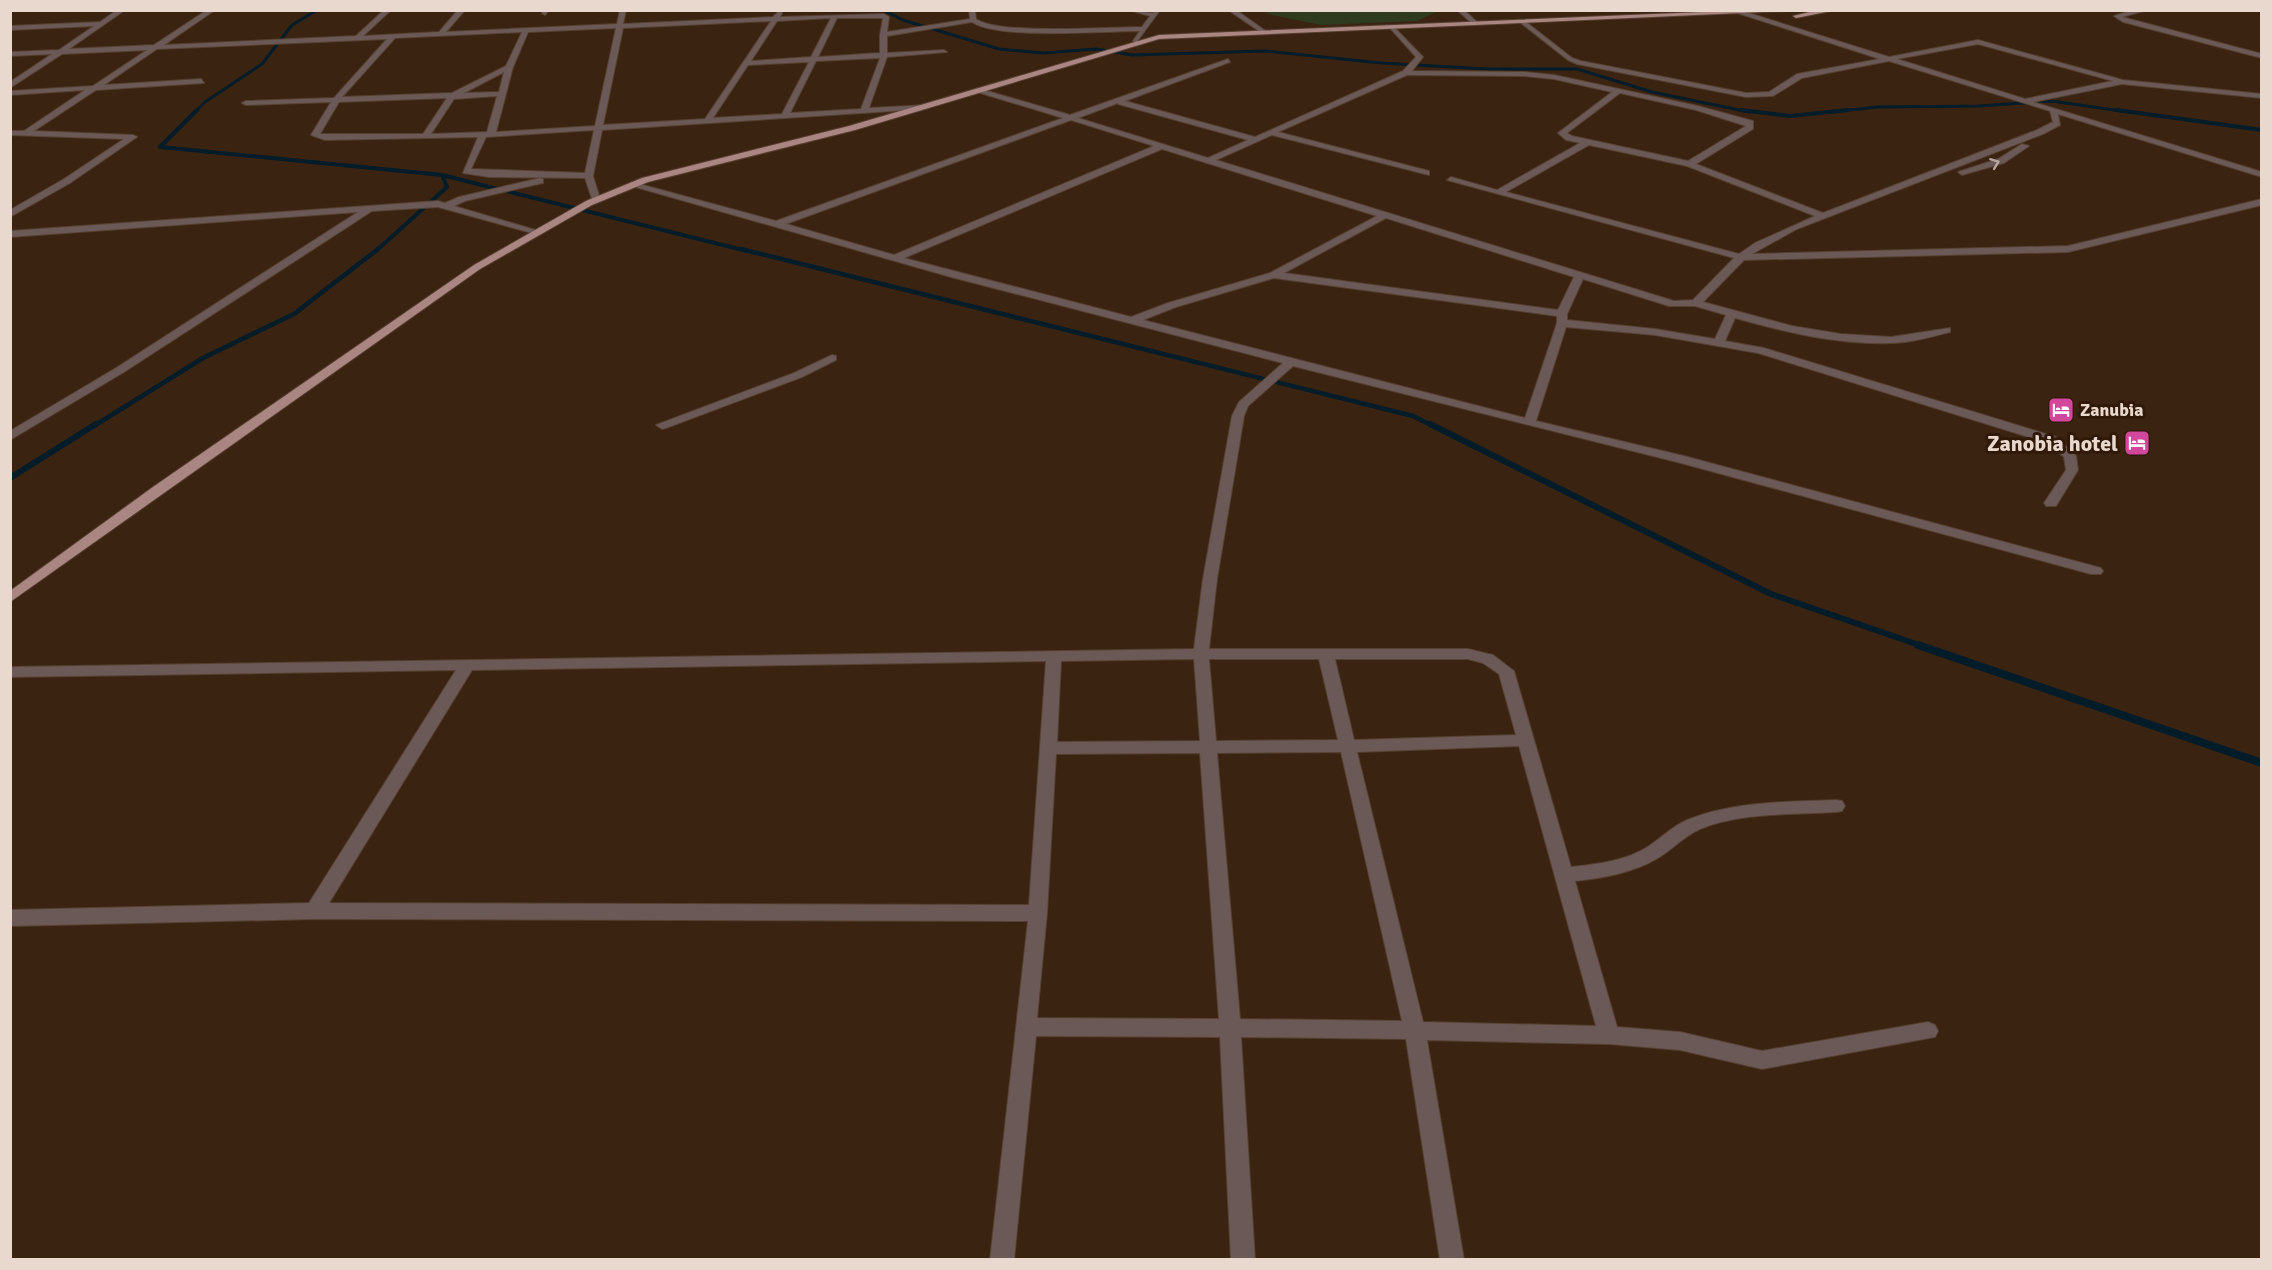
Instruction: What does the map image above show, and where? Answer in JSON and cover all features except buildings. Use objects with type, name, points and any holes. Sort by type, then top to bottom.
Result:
[{"type":"main road","points":[[10,598],[406,315],[477,267],[592,201],[635,184],[924,107],[1136,41],[1159,37],[1706,16],[1743,12],[1781,13],[1806,10]]},
{"type":"main road","points":[[1706,16],[1789,17],[1833,10]]},
{"type":"main road","points":[[1781,27],[1778,22],[1789,17]]},
{"type":"street","points":[[10,86],[122,10]]},
{"type":"street","points":[[26,133],[90,88],[212,10]]},
{"type":"street","points":[[359,36],[388,10]]},
{"type":"street","points":[[442,32],[462,10]]},
{"type":"street","points":[[592,201],[589,176],[597,127],[623,10]]},
{"type":"street","points":[[708,120],[781,10]]},
{"type":"street","points":[[972,10],[973,20]]},
{"type":"street","points":[[1132,10],[1156,13]]},
{"type":"street","points":[[1232,10],[1264,32]]},
{"type":"street","points":[[1460,10],[1476,24]]},
{"type":"street","points":[[1731,10],[2262,176]]},
{"type":"street","points":[[2144,10],[2117,16],[2124,21],[2262,56]]},
{"type":"street","points":[[1136,41],[1156,13]]},
{"type":"street","points":[[785,115],[835,16]]},
{"type":"street","points":[[10,54],[442,32],[775,18],[884,16],[886,18],[883,35],[884,56],[864,111]]},
{"type":"street","points":[[883,35],[973,20],[983,27],[1013,30],[1143,29]]},
{"type":"street","points":[[1524,23],[1570,59],[1579,63],[1746,95],[1765,96],[1779,92],[1800,76],[1978,42],[2123,82],[2262,96]]},
{"type":"street","points":[[10,28],[101,24]]},
{"type":"street","points":[[1209,160],[1408,70],[1420,57],[1392,27]]},
{"type":"street","points":[[526,30],[509,67],[487,135],[466,171],[489,174],[589,176]]},
{"type":"street","points":[[394,35],[336,100],[315,135],[325,138],[487,135],[924,107]]},
{"type":"street","points":[[745,63],[944,52]]},
{"type":"street","points":[[774,225],[1121,102],[1228,61]]},
{"type":"street","points":[[425,136],[451,97],[509,67]]},
{"type":"street","points":[[1408,70],[1554,77],[1698,108],[1750,123],[1750,128],[1689,164]]},
{"type":"street","points":[[10,79],[21,79]]},
{"type":"street","points":[[10,93],[201,81]]},
{"type":"street","points":[[2022,101],[2123,82]]},
{"type":"street","points":[[980,90],[1673,304],[1696,303],[1792,329],[1848,338],[1893,340],[1946,330]]},
{"type":"street","points":[[1618,92],[1562,133],[1569,138],[1689,164],[1821,215]]},
{"type":"street","points":[[246,103],[500,94]]},
{"type":"street","points":[[1121,102],[1257,140]]},
{"type":"street","points":[[1696,303],[1741,257],[1758,245],[1821,215],[2055,126],[2058,121],[2053,110]]},
{"type":"street","points":[[1917,180],[1991,165],[2062,128],[2104,126]]},
{"type":"street","points":[[10,133],[133,137],[67,181],[10,214]]},
{"type":"street","points":[[1272,133],[1426,173]]},
{"type":"street","points":[[1499,192],[1588,142]]},
{"type":"street","points":[[895,258],[1162,146]]},
{"type":"street","points":[[10,234],[443,205],[560,176]]},
{"type":"street","points":[[1451,180],[1741,257],[2068,249],[2262,202]]},
{"type":"street","points":[[635,184],[774,225],[1131,321],[1529,423],[1691,461],[2096,571]]},
{"type":"street","points":[[443,205],[536,233]]},
{"type":"street","points":[[10,435],[120,370],[370,209]]},
{"type":"street","points":[[1131,321],[1172,305],[1275,275],[1385,215]]},
{"type":"street","points":[[1275,275],[1760,350],[2052,440],[2070,456],[2072,470],[2051,503]]},
{"type":"street","points":[[1529,423],[1562,319],[1580,275]]},
{"type":"street","points":[[1719,342],[1732,314]]},
{"type":"street","points":[[662,425],[787,379],[832,358]]},
{"type":"street","points":[[1243,1260],[1230,1027],[1201,654],[1210,579],[1238,416],[1243,404],[1258,394],[1291,362]]},
{"type":"street","points":[[10,672],[1201,654],[1468,654],[1488,659],[1506,671],[1609,1035]]},
{"type":"street","points":[[1326,655],[1414,1031],[1452,1260]]},
{"type":"street","points":[[1002,1260],[1038,913],[1054,656]]},
{"type":"street","points":[[314,911],[468,664]]},
{"type":"street","points":[[1047,748],[1348,746],[1526,740]]},
{"type":"street","points":[[1563,875],[1603,871],[1647,856],[1693,825],[1781,810],[1836,806]]},
{"type":"street","points":[[10,918],[314,911],[1038,913]]},
{"type":"street","points":[[1027,1027],[1230,1027],[1609,1035],[1680,1041],[1762,1060],[1928,1031]]},
{"type":"green space","points":[[1266,11],[1438,11],[1417,21],[1321,25],[1268,14]]},
{"type":"waterway","points":[[317,10],[292,25],[262,64],[205,102],[160,147],[442,175]]},
{"type":"waterway","points":[[883,10],[903,20],[999,49],[1043,53],[1096,49],[1132,55],[1265,51],[1381,63],[1488,69],[1577,69],[1652,92],[1749,112]]},
{"type":"waterway","points":[[1833,112],[1877,107],[1979,106],[2052,101],[2128,112]]},
{"type":"waterway","points":[[1741,110],[1790,116],[1848,110]]},
{"type":"waterway","points":[[2117,110],[2262,130]]},
{"type":"waterway","points":[[376,251],[447,187],[442,175]]},
{"type":"waterway","points":[[442,175],[747,251]]},
{"type":"waterway","points":[[94,426],[203,358],[294,314],[378,249]]},
{"type":"waterway","points":[[741,249],[1413,416],[1433,426]]},
{"type":"waterway","points":[[10,478],[96,424]]},
{"type":"waterway","points":[[1430,424],[1771,594],[1922,646]]},
{"type":"waterway","points":[[1918,645],[2262,763]]},
{"type":"place","name":"Zanubia","points":[[2061,410]]},
{"type":"place","name":"Zanobia hotel","points":[[2137,443]]}]
